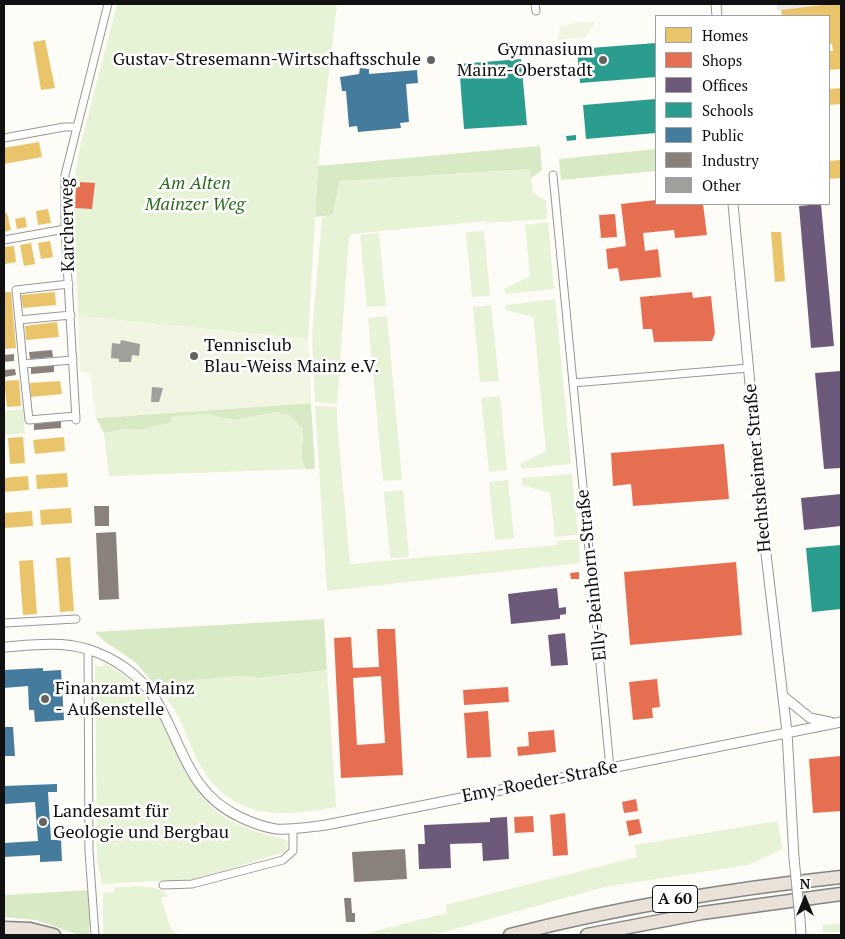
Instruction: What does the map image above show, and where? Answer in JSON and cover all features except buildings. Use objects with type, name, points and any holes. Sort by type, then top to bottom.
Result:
[{"type":"highway","name":"A 60","points":[[510,935],[638,906],[766,885],[841,877]]},
{"type":"highway","name":"A 60","points":[[588,935],[702,913],[841,894]]},
{"type":"highway","points":[[4,928],[30,929],[54,935]]},
{"type":"street","name":"Karcherweg","points":[[23,364],[29,420],[76,418],[70,284],[65,229],[65,175],[108,4]]},
{"type":"street","points":[[4,138],[64,127],[76,127]]},
{"type":"street","name":"Elly-Beinhorn-Straße","points":[[553,175],[610,768]]},
{"type":"street","name":"Hechtsheimer Straße","points":[[733,205],[765,545],[783,696],[801,935]]},
{"type":"street","points":[[4,240],[65,229]]},
{"type":"street","points":[[70,284],[16,290],[23,364],[73,360]]},
{"type":"street","points":[[19,320],[71,315]]},
{"type":"street","points":[[573,383],[749,368]]},
{"type":"street","points":[[4,624],[76,620]]},
{"type":"street","name":"Emy-Roeder-Straße","points":[[4,647],[59,645],[88,649],[120,664],[144,684],[155,700],[194,777],[216,803],[250,822],[276,829],[326,825],[838,722]]},
{"type":"street","points":[[88,649],[90,851],[95,934]]},
{"type":"street","points":[[783,696],[810,718],[838,722]]},
{"type":"street","points":[[163,885],[192,884],[283,860],[293,851],[293,829]]},
{"type":"green space","name":"Am Alten Mainzer Weg","points":[[117,4],[337,4],[318,166],[308,339],[78,316],[73,186],[80,147]]},
{"type":"green space","points":[[581,22],[595,22],[586,37],[558,40],[560,26]]},
{"type":"green space","points":[[540,146],[542,170],[531,178],[530,169],[339,181],[333,215],[315,217],[318,166]]},
{"type":"green space","points":[[655,149],[655,171],[561,180],[559,159]]},
{"type":"green space","points":[[530,169],[533,193],[546,200],[547,219],[487,223],[486,221],[353,234],[349,236],[337,404],[315,402],[312,334],[322,217],[333,215],[338,181]]},
{"type":"green space","points":[[548,222],[554,289],[506,294],[504,289],[530,276],[525,225]]},
{"type":"green space","points":[[484,231],[490,296],[472,297],[466,232]]},
{"type":"green space","points":[[379,233],[386,306],[367,307],[360,235]]},
{"type":"green space","points":[[555,299],[571,464],[522,469],[520,464],[546,451],[534,323],[533,317],[506,310],[505,305]]},
{"type":"green space","points":[[491,305],[499,381],[480,382],[473,307]]},
{"type":"green space","name":"Tennisclub Blau-Weiss Mainz e.V.","points":[[78,316],[308,339],[311,403],[96,418],[90,373],[80,372]]},
{"type":"green space","points":[[387,316],[402,480],[383,481],[368,318]]},
{"type":"green space","points":[[500,396],[507,470],[489,472],[481,398]]},
{"type":"green space","points":[[311,403],[315,469],[307,469],[303,463],[303,428],[288,415],[277,412],[234,420],[205,414],[171,417],[172,422],[139,430],[123,429],[104,433],[96,418]]},
{"type":"green space","points":[[315,406],[337,407],[350,564],[557,545],[557,541],[578,539],[580,563],[327,591]]},
{"type":"green space","points":[[23,409],[25,433],[4,435],[4,411]]},
{"type":"green space","points":[[278,412],[288,415],[304,428],[302,439],[307,469],[109,476],[104,433],[123,429],[139,430],[172,422],[171,417],[205,414],[234,420]]},
{"type":"green space","points":[[572,474],[578,535],[555,537],[550,493],[522,485],[522,478]]},
{"type":"green space","points":[[508,480],[514,538],[495,540],[489,482]]},
{"type":"green space","points":[[403,490],[409,557],[390,558],[384,492]]},
{"type":"green space","points":[[324,619],[327,670],[258,678],[240,676],[184,681],[162,692],[135,662],[104,641],[95,632]]},
{"type":"green space","points":[[104,663],[128,679],[148,700],[165,728],[186,772],[204,799],[224,817],[241,826],[284,839],[288,842],[286,852],[196,879],[102,884],[97,861],[95,665],[103,667]]},
{"type":"green space","points":[[327,670],[336,807],[298,813],[262,811],[246,807],[230,799],[216,787],[203,770],[179,718],[162,692],[184,681],[240,676],[258,678]]},
{"type":"green space","points":[[777,821],[783,849],[748,865],[604,887],[433,935],[359,935],[447,913],[446,905],[637,857],[635,845]]},
{"type":"green space","points":[[139,886],[158,889],[168,896],[161,898],[171,929],[179,935],[103,935],[103,893],[114,892],[114,887]]},
{"type":"green space","points":[[90,890],[91,926],[89,926],[89,935],[79,935],[36,920],[4,917],[4,895]]},
{"type":"green space","points":[[841,923],[841,932],[823,933],[822,925]]},
{"type":"shaded area","points":[[776,4],[830,4],[777,11]]},
{"type":"place","name":"Gustav-Stresemann-Wirtschaftsschule","points":[[431,60]]},
{"type":"place","name":"Gymnasium Mainz-Oberstadt","points":[[603,60]]},
{"type":"place","name":"Tennisclub Blau-Weiss Mainz e.V.","points":[[194,356]]},
{"type":"place","name":"Finanzamt Mainz - Außenstelle","points":[[45,699]]},
{"type":"place","name":"Landesamt für Geologie und Bergbau","points":[[43,822]]}]
